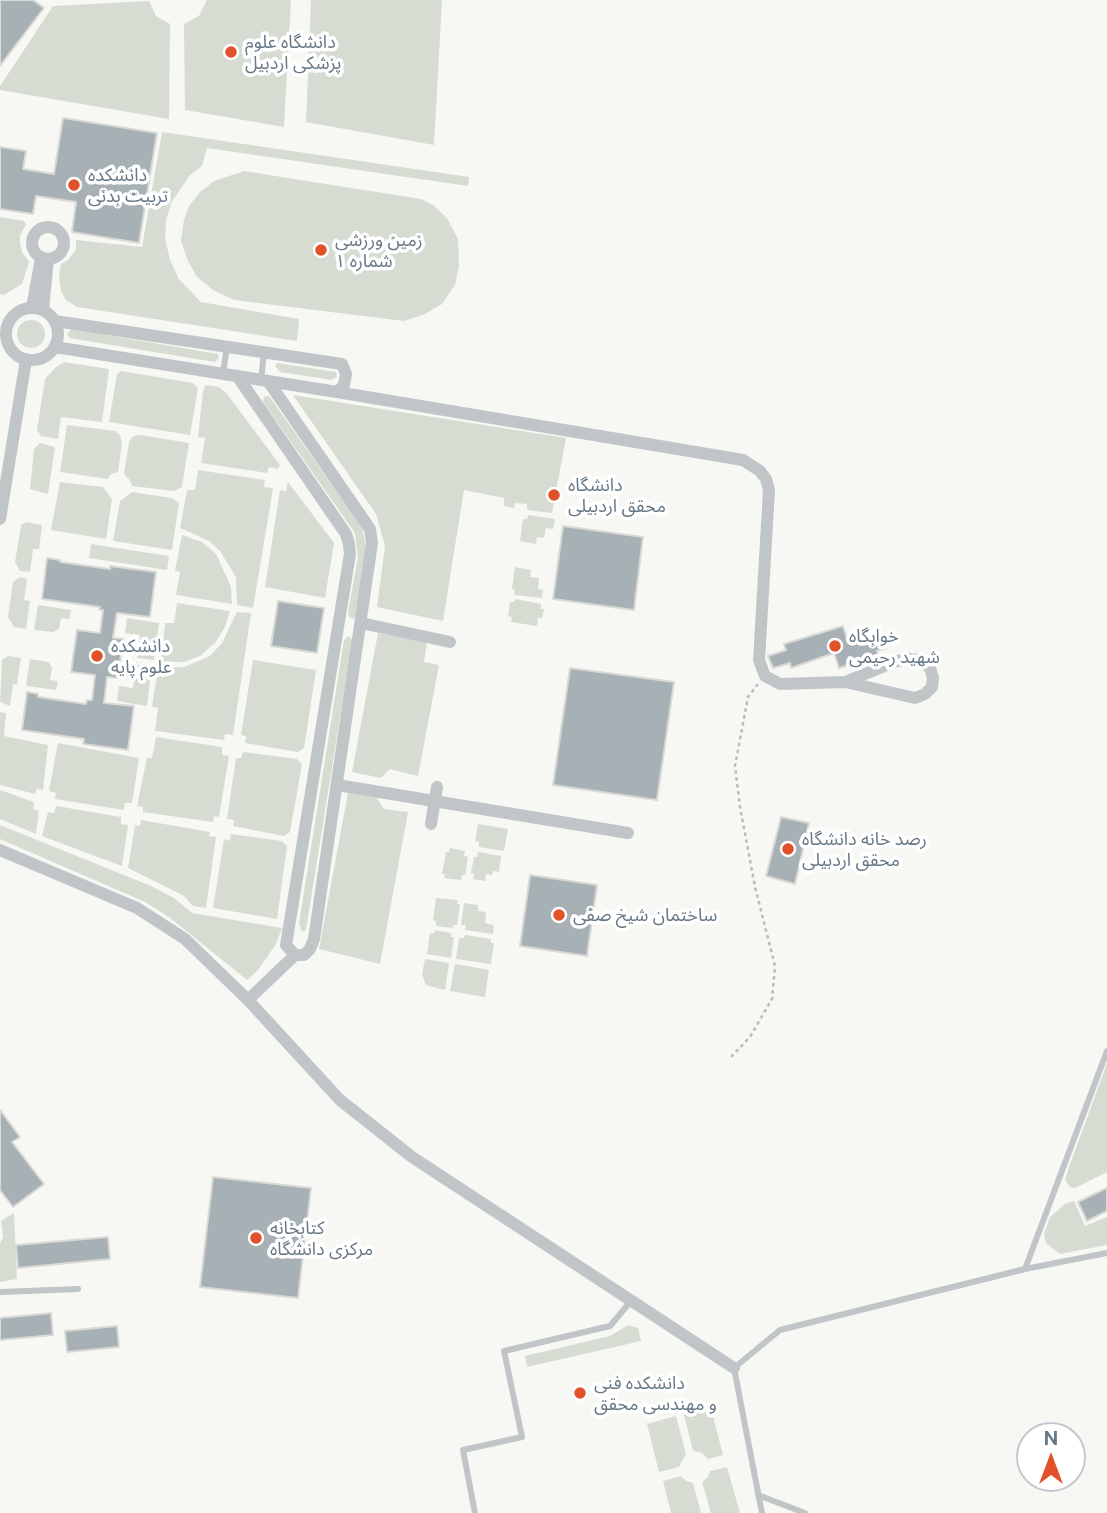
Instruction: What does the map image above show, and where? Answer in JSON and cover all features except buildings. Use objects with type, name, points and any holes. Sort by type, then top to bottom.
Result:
[{"type":"street","points":[[38,309],[45,259]]},
{"type":"street","points":[[55,321],[58,329],[55,347],[41,359],[26,359],[15,355],[3,339],[14,314],[20,310],[38,309],[55,321],[342,363],[346,374],[344,385],[337,391]]},
{"type":"street","points":[[0,313],[14,314]]},
{"type":"street","points":[[55,347],[337,391],[743,460],[760,471],[769,490],[759,660],[765,676],[780,684],[845,682],[915,698],[932,687],[933,678],[930,668],[920,660],[909,659],[845,682]]},
{"type":"street","points":[[1,511],[26,359]]},
{"type":"street","points":[[238,377],[346,534],[349,544],[286,945],[295,955]]},
{"type":"street","points":[[248,1000],[295,955],[304,955],[314,939],[372,555],[370,529],[265,381]]},
{"type":"street","points":[[362,623],[450,642]]},
{"type":"street","points":[[337,785],[628,833]]},
{"type":"street","points":[[431,824],[437,787]]},
{"type":"street","points":[[0,850],[137,908],[185,939],[248,1000],[340,1100],[412,1157],[734,1368]]},
{"type":"lane","points":[[223,375],[227,346]]},
{"type":"lane","points":[[264,352],[265,381]]},
{"type":"lane","points":[[1025,1269],[1107,1051]]},
{"type":"lane","points":[[762,1513],[734,1368],[780,1330],[1025,1269],[1107,1253]]},
{"type":"lane","points":[[0,1292],[78,1289]]},
{"type":"lane","points":[[474,1513],[463,1450],[522,1437],[504,1351],[610,1326],[631,1301]]},
{"type":"lane","points":[[758,1495],[805,1513]]},
{"type":"path","points":[[732,1057],[750,1037],[772,999],[775,966],[755,887],[735,766],[748,696],[765,676]]},
{"type":"shaded area","points":[[207,0],[291,0],[284,127],[185,110],[184,24],[199,16]]},
{"type":"shaded area","points":[[311,0],[442,0],[434,145],[306,122]]},
{"type":"shaded area","points":[[149,1],[156,16],[170,24],[169,119],[0,90],[0,86],[53,6]]},
{"type":"shaded area","points":[[162,132],[469,177],[468,186],[207,148],[202,166],[190,175],[171,203],[165,238],[170,260],[179,279],[201,302],[299,319],[297,341],[77,307],[66,300],[61,291],[61,264],[76,250],[76,240],[142,247]]},
{"type":"shaded area","name":"زمین ورزشی شماره ۱","points":[[244,171],[421,199],[433,205],[447,218],[458,239],[459,265],[455,285],[442,304],[425,314],[404,321],[234,300],[213,290],[197,277],[187,259],[181,240],[184,220],[189,206],[200,192],[214,181]]},
{"type":"shaded area","points":[[0,217],[24,221],[26,224],[20,236],[20,244],[29,262],[22,284],[4,295],[0,294]]},
{"type":"shaded area","points":[[31,320],[41,324],[45,334],[41,344],[31,348],[21,344],[17,334],[21,324]]},
{"type":"shaded area","points":[[72,329],[218,354],[219,358],[215,362],[69,338],[67,334]]},
{"type":"shaded area","points":[[64,362],[109,369],[102,422],[61,417],[58,439],[41,436],[37,430],[45,379]]},
{"type":"shaded area","points":[[277,363],[336,372],[337,377],[331,380],[280,372],[275,366]]},
{"type":"shaded area","points":[[121,371],[193,383],[198,388],[190,435],[109,422],[117,374]]},
{"type":"shaded area","points":[[206,385],[219,387],[227,394],[280,465],[278,469],[269,467],[267,473],[201,463],[205,438],[198,437]]},
{"type":"shaded area","points":[[293,395],[566,438],[552,513],[527,510],[527,504],[515,503],[514,508],[504,506],[504,498],[464,490],[443,621],[377,607],[385,546],[376,514]]},
{"type":"shaded area","points":[[269,396],[362,527],[367,551],[356,616],[353,619],[348,612],[358,557],[355,533],[263,402],[264,397]]},
{"type":"shaded area","points":[[67,425],[115,431],[120,435],[122,443],[118,472],[111,474],[108,479],[60,472]]},
{"type":"shaded area","points":[[133,436],[189,443],[182,487],[174,491],[132,486],[124,474],[129,442]]},
{"type":"shaded area","points":[[40,443],[55,447],[48,494],[30,489],[34,449]]},
{"type":"shaded area","points":[[198,470],[265,480],[264,487],[273,488],[253,608],[237,605],[236,577],[220,551],[209,541],[180,528],[187,490],[195,490]]},
{"type":"shaded area","points":[[60,482],[103,487],[112,499],[106,539],[51,530]]},
{"type":"shaded area","points":[[288,482],[334,543],[325,598],[265,587],[280,490],[286,491]]},
{"type":"shaded area","points":[[132,492],[172,498],[179,503],[172,550],[113,541],[120,501]]},
{"type":"shaded area","points":[[528,515],[555,519],[553,529],[546,528],[544,538],[537,537],[536,544],[520,541],[523,519],[527,519]]},
{"type":"shaded area","points":[[26,522],[42,525],[39,549],[33,549],[30,572],[20,571],[15,562],[21,525]]},
{"type":"shaded area","points":[[182,535],[202,542],[216,554],[231,587],[232,604],[176,595],[180,572],[175,571]]},
{"type":"shaded area","points":[[91,544],[169,556],[167,570],[89,558]]},
{"type":"shaded area","points":[[515,567],[531,570],[530,577],[539,578],[538,589],[543,590],[542,598],[514,595],[515,590],[512,589]]},
{"type":"shaded area","points":[[20,577],[27,579],[24,600],[30,601],[26,629],[14,627],[8,617],[13,582]]},
{"type":"shaded area","points":[[515,599],[541,604],[541,609],[544,609],[542,618],[538,618],[537,626],[511,622],[512,617],[508,616],[510,602]]},
{"type":"shaded area","points":[[177,603],[230,611],[225,627],[215,643],[200,656],[184,662],[161,662],[165,623],[174,623]]},
{"type":"shaded area","points":[[38,605],[71,610],[69,619],[61,618],[59,629],[53,632],[34,630]]},
{"type":"shaded area","points":[[237,612],[251,613],[233,735],[225,734],[224,740],[155,731],[158,708],[152,707],[158,668],[184,667],[210,656],[222,643]]},
{"type":"shaded area","points":[[127,618],[159,623],[154,660],[137,658],[140,635],[125,633]]},
{"type":"shaded area","points":[[378,633],[427,642],[424,662],[439,665],[418,776],[390,769],[381,778],[352,772]]},
{"type":"shaded area","points":[[348,636],[352,643],[306,930],[302,932],[299,923],[344,640]]},
{"type":"shaded area","points":[[8,656],[21,658],[17,685],[13,684],[10,706],[0,702],[2,660]]},
{"type":"shaded area","points":[[30,659],[49,662],[52,668],[50,680],[58,681],[56,690],[26,686]]},
{"type":"shaded area","points":[[253,660],[316,670],[304,748],[298,752],[245,743],[246,736],[241,735]]},
{"type":"shaded area","points":[[136,665],[152,667],[147,706],[117,701],[119,686],[133,688]]},
{"type":"shaded area","points":[[0,712],[6,713],[4,736],[48,745],[43,790],[37,789],[35,794],[0,785]]},
{"type":"shaded area","points":[[156,737],[222,747],[222,755],[229,756],[219,817],[214,816],[213,822],[143,812],[143,807],[137,806],[147,758],[152,758]]},
{"type":"shaded area","points":[[58,743],[139,758],[132,803],[125,803],[124,810],[55,799],[56,793],[49,791]]},
{"type":"shaded area","points":[[243,752],[297,759],[302,764],[290,832],[284,836],[233,826],[234,820],[227,819],[236,758],[241,758]]},
{"type":"shaded area","points":[[0,790],[34,802],[33,809],[39,811],[36,834],[0,819]]},
{"type":"shaded area","points":[[348,793],[376,797],[384,809],[408,812],[380,964],[319,949]]},
{"type":"shaded area","points":[[56,806],[121,817],[121,824],[128,825],[122,866],[42,836],[48,812],[54,813]]},
{"type":"shaded area","points":[[141,820],[210,832],[209,836],[216,837],[206,908],[193,906],[184,896],[128,868],[135,825],[140,826]]},
{"type":"shaded area","points":[[478,824],[508,829],[504,851],[479,847],[479,842],[475,841]]},
{"type":"shaded area","points":[[0,825],[151,886],[174,898],[192,913],[282,928],[276,944],[258,970],[247,980],[169,917],[145,902],[0,839]]},
{"type":"shaded area","points":[[231,834],[282,841],[287,846],[277,919],[213,908],[224,839],[230,841]]},
{"type":"shaded area","points":[[450,848],[465,851],[464,856],[468,857],[465,875],[462,875],[461,880],[444,878],[445,874],[442,874],[446,852],[449,852]]},
{"type":"shaded area","points":[[478,852],[501,856],[499,872],[486,874],[485,881],[473,879],[474,874],[471,873],[474,857],[477,857]]},
{"type":"shaded area","points":[[436,898],[458,900],[457,904],[460,904],[457,925],[453,925],[453,928],[436,926],[436,921],[433,920]]},
{"type":"shaded area","points":[[464,903],[478,905],[478,911],[486,912],[485,923],[494,925],[493,934],[465,930],[466,925],[461,925]]},
{"type":"shaded area","points":[[435,930],[451,933],[451,937],[454,937],[451,958],[427,954],[430,933]]},
{"type":"shaded area","points":[[465,935],[491,939],[491,943],[494,943],[491,964],[456,959],[459,938],[464,938]]},
{"type":"shaded area","points":[[425,959],[449,963],[445,990],[426,985],[422,974]]},
{"type":"shaded area","points":[[455,964],[489,970],[485,997],[450,991]]},
{"type":"shaded area","points":[[1107,1063],[1107,1172],[1075,1188],[1070,1187],[1065,1180]]},
{"type":"shaded area","points":[[1074,1201],[1085,1226],[1107,1217],[1107,1245],[1060,1254],[1046,1243],[1044,1234],[1050,1217],[1065,1204]]},
{"type":"shaded area","points":[[14,1213],[17,1279],[0,1282],[0,1244],[3,1237],[1,1221]]},
{"type":"shaded area","points":[[628,1325],[638,1328],[641,1341],[527,1367],[525,1356],[610,1336]]},
{"type":"shaded area","points":[[711,1408],[723,1455],[708,1459],[702,1453],[693,1451],[684,1415]]},
{"type":"shaded area","points":[[676,1416],[686,1454],[679,1467],[659,1472],[647,1424]]},
{"type":"shaded area","points":[[727,1467],[740,1513],[711,1513],[702,1482],[710,1471]]},
{"type":"shaded area","points":[[681,1476],[693,1483],[701,1513],[671,1513],[663,1481]]},
{"type":"place","name":"دانشگاه علوم پزشکی اردبیل","points":[[231,52]]},
{"type":"place","name":"دانشکده تربیت بدنی","points":[[74,185]]},
{"type":"place","name":"زمین ورزشی شماره ۱","points":[[321,250]]},
{"type":"place","name":"دانشگاه محقق اردبیلی","points":[[554,495]]},
{"type":"place","name":"خوابگاه شهید رحیمی","points":[[835,646]]},
{"type":"place","name":"دانشکده علوم پایه","points":[[97,656]]},
{"type":"place","name":"رصد خانه دانشگاه محقق اردبیلی","points":[[788,849]]},
{"type":"place","name":"ساختمان شیخ صفی","points":[[559,915]]},
{"type":"place","name":"کتابخانه مرکزی دانشگاه","points":[[256,1238]]},
{"type":"place","name":"دانشکده فنی و مهندسی محقق","points":[[580,1393]]}]
